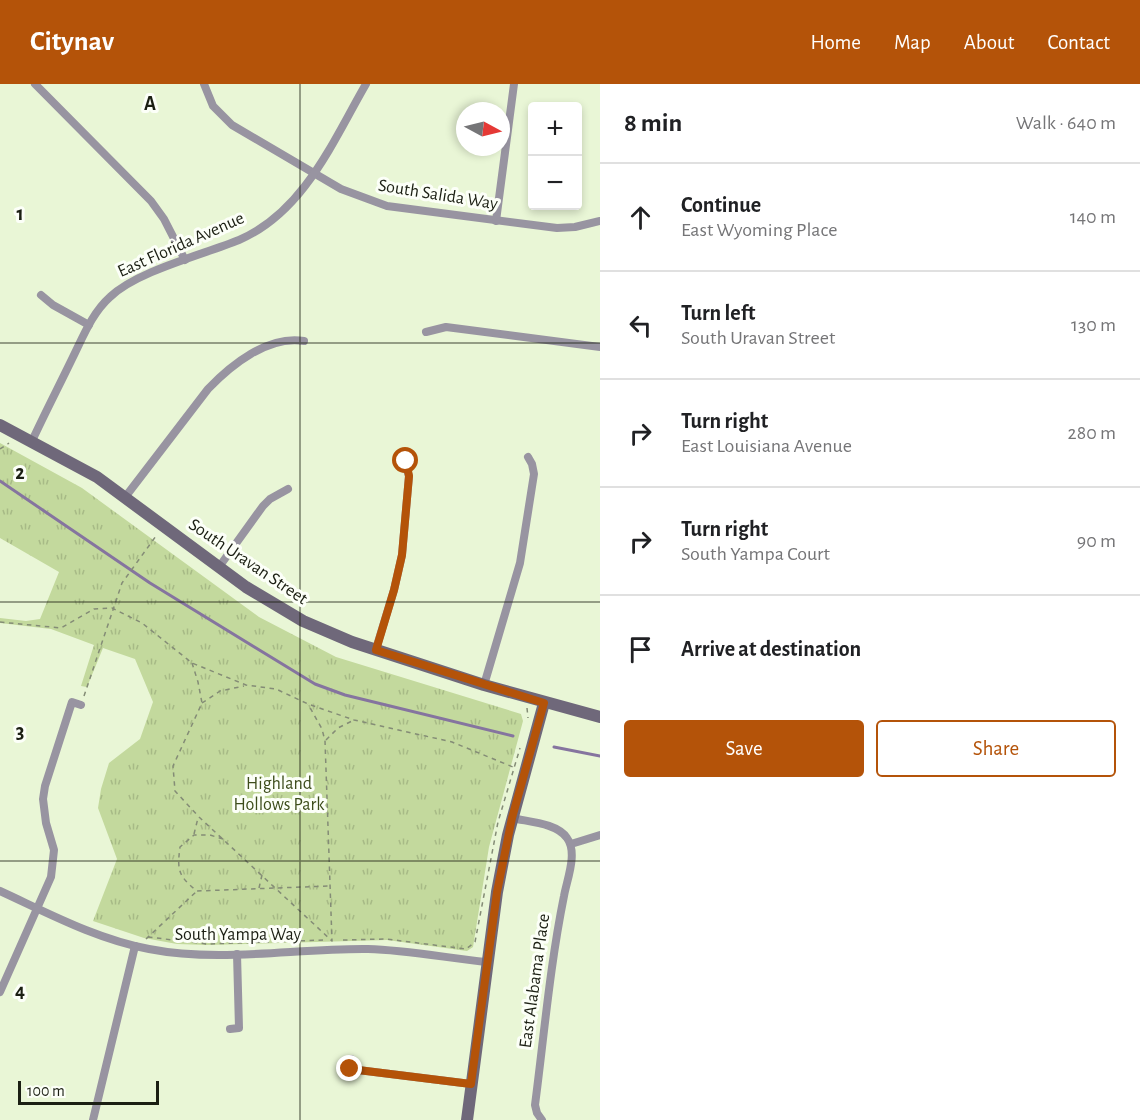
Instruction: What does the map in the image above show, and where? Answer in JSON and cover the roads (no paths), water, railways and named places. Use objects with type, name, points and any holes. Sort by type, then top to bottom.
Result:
[{"type":"street","points":[[35,84],[151,201],[164,219],[185,260]]},
{"type":"street","name":"South Salida Way","points":[[204,84],[213,106],[223,117],[351,194],[387,206],[557,228],[575,227],[600,221]]},
{"type":"street","name":"East Florida Avenue","points":[[32,441],[88,325],[99,308],[122,287],[135,279],[241,239],[270,222],[294,200],[314,173],[366,84]]},
{"type":"street","points":[[496,221],[514,84]]},
{"type":"street","points":[[42,295],[53,305],[88,325]]},
{"type":"street","points":[[426,332],[446,327],[600,346]]},
{"type":"street","points":[[126,496],[222,374],[240,361],[273,345],[286,340],[304,341]]},
{"type":"street","name":"South Uravan Street","points":[[0,425],[97,477],[266,600],[303,621],[376,650],[484,685],[600,717]]},
{"type":"street","points":[[376,650],[402,555],[409,476],[402,455]]},
{"type":"street","points":[[484,685],[520,563],[534,474],[528,456]]},
{"type":"street","points":[[219,567],[263,506],[270,499],[288,489]]},
{"type":"street","points":[[0,992],[48,883],[53,864],[52,841],[44,811],[45,786],[72,702],[81,705]]},
{"type":"street","points":[[467,1120],[497,892],[512,818],[544,703]]},
{"type":"street","points":[[512,818],[554,827],[561,831],[570,844],[600,836]]},
{"type":"street","name":"East Alabama Place","points":[[542,1120],[537,1113],[536,1106],[557,933],[571,861],[570,844]]},
{"type":"street","name":"South Yampa Way","points":[[0,891],[95,934],[135,946],[180,954],[368,949],[486,962]]},
{"type":"street","points":[[93,1120],[135,946]]},
{"type":"street","points":[[230,1029],[239,1028],[237,954]]},
{"type":"street","points":[[351,1059],[350,1069],[471,1084]]},
{"type":"waterway","points":[[0,481],[150,583],[315,684],[345,695],[513,736]]},
{"type":"waterway","points":[[554,747],[600,756]]},
{"type":"park label","name":"Highland Hollows Park","points":[[279,794]]}]
